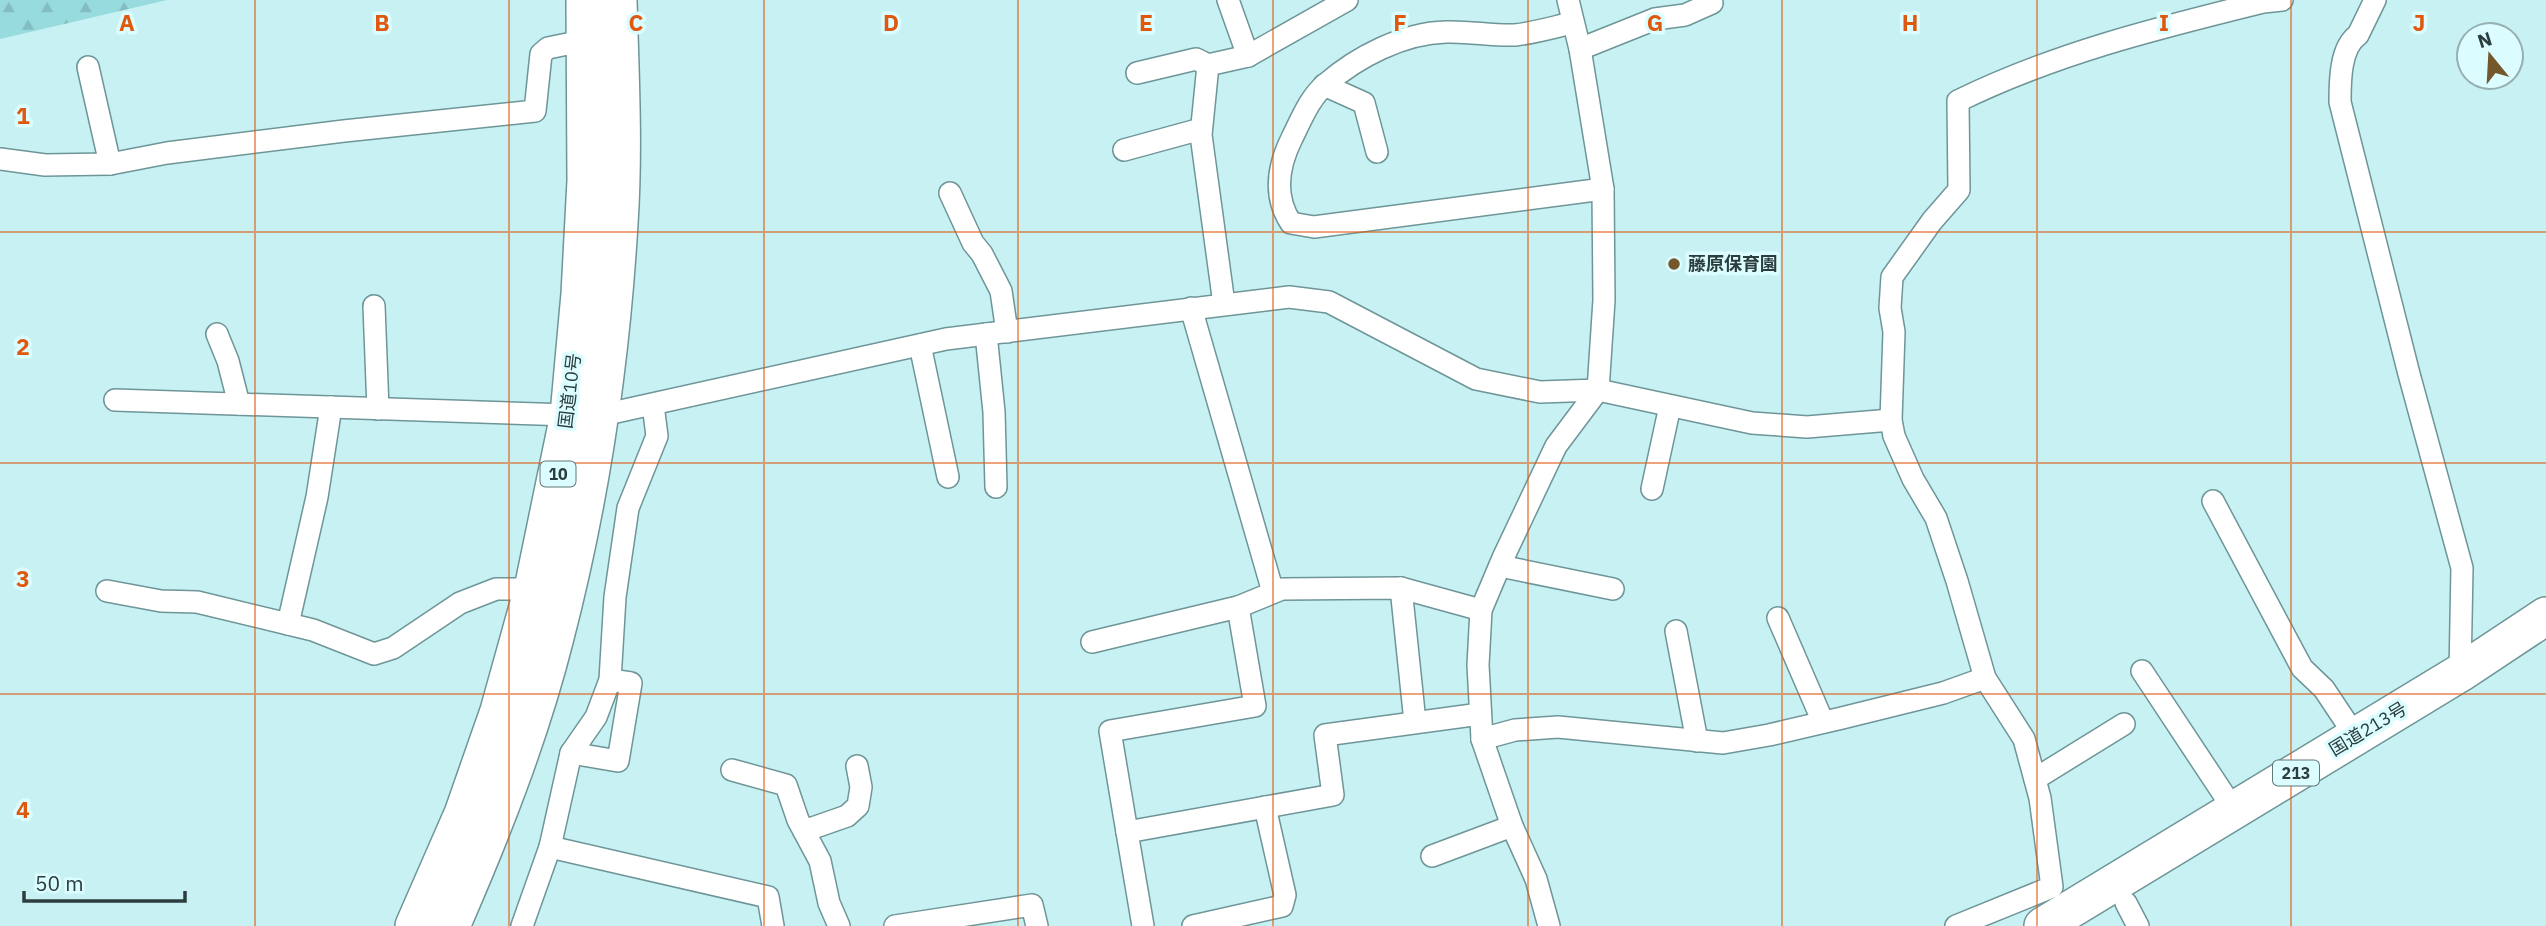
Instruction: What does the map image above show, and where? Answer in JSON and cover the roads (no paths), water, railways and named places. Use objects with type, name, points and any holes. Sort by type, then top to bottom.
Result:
[{"type":"highway","name":"国道10号","points":[[451,926],[520,751],[555,638],[579,533],[584,415],[580,294],[586,181],[585,0]]},
{"type":"highway","name":"国道10号","points":[[414,926],[463,814],[499,711],[584,415],[620,222],[622,114],[618,0]]},
{"type":"highway","name":"国道213号","points":[[2043,926],[2460,673],[2546,615]]},
{"type":"highway","name":"国道213号","points":[[2090,926],[2132,915],[2546,642]]},
{"type":"street","points":[[1228,0],[1248,56]]},
{"type":"street","points":[[1137,74],[1196,59],[1208,65],[1248,56],[1347,0]]},
{"type":"street","points":[[1549,926],[1535,879],[1512,826],[1482,740],[1478,665],[1481,610],[1500,566],[1556,446],[1598,390],[1604,300],[1603,189],[1580,49],[1568,0]]},
{"type":"street","points":[[1956,926],[2052,887],[2040,798],[2024,739],[1985,678],[1936,518],[1913,479],[1895,436],[1891,419],[1894,332],[1890,308],[1892,277],[1932,221],[1959,190],[1958,101],[2008,77],[2127,36],[2263,2],[2282,0]]},
{"type":"street","points":[[2375,0],[2358,35],[2353,38],[2340,70],[2340,102],[2409,374],[2462,568],[2460,673]]},
{"type":"street","points":[[1580,49],[1655,19],[1685,15],[1712,3]]},
{"type":"street","points":[[1572,23],[1516,35],[1444,32],[1404,39],[1368,55],[1324,85],[1306,110],[1288,146],[1278,181],[1283,211],[1290,223],[1314,227],[1603,189]]},
{"type":"street","points":[[0,159],[45,165],[110,164],[167,153],[535,111],[541,54],[548,48],[587,40]]},
{"type":"street","points":[[1208,65],[1201,129],[1224,304]]},
{"type":"street","points":[[88,67],[110,164]]},
{"type":"street","points":[[1324,85],[1364,103],[1377,152]]},
{"type":"street","points":[[1124,150],[1201,129]]},
{"type":"street","points":[[950,193],[973,243],[982,254],[1001,291],[1007,332]]},
{"type":"street","points":[[116,400],[584,415],[653,405],[920,345],[986,334],[1289,297],[1329,302],[1476,379],[1540,392],[1598,390],[1752,423],[1807,426],[1891,419]]},
{"type":"street","points":[[374,306],[378,409]]},
{"type":"street","points":[[1191,309],[1273,592]]},
{"type":"street","points":[[217,334],[228,361],[239,404]]},
{"type":"street","points":[[986,334],[994,412],[996,487]]},
{"type":"street","points":[[920,345],[948,477]]},
{"type":"street","points":[[522,926],[550,847],[571,753],[596,717],[610,680],[615,597],[628,508],[657,436],[653,405]]},
{"type":"street","points":[[1652,489],[1670,406]]},
{"type":"street","points":[[288,624],[317,497],[331,407]]},
{"type":"street","points":[[2213,501],[2302,668],[2323,689],[2356,737]]},
{"type":"street","points":[[1500,566],[1613,589]]},
{"type":"street","points":[[1401,588],[1415,722]]},
{"type":"street","points":[[1092,642],[1238,607],[1282,589],[1401,588],[1481,610]]},
{"type":"street","points":[[107,591],[161,601],[197,602],[313,630],[374,653],[393,648],[460,603],[496,589],[533,589]]},
{"type":"street","points":[[1143,926],[1110,731],[1255,706],[1238,607]]},
{"type":"street","points":[[1778,618],[1823,722]]},
{"type":"street","points":[[1676,631],[1697,741]]},
{"type":"street","points":[[2142,671],[2234,810]]},
{"type":"street","points":[[1482,740],[1515,730],[1558,727],[1723,743],[1769,735],[1943,693],[1985,678]]},
{"type":"street","points":[[571,753],[618,761],[631,683],[610,680]]},
{"type":"street","points":[[1127,832],[1333,795],[1325,735],[1480,714]]},
{"type":"street","points":[[2035,779],[2124,724]]},
{"type":"street","points":[[804,831],[847,816],[858,806],[861,788],[857,766]]},
{"type":"street","points":[[733,770],[786,785],[804,831],[820,861],[829,904],[839,926]]},
{"type":"street","points":[[1193,926],[1282,906],[1285,895],[1265,807]]},
{"type":"street","points":[[1432,856],[1512,826]]},
{"type":"street","points":[[550,847],[768,897],[773,926]]},
{"type":"street","points":[[895,926],[1032,905],[1037,926]]},
{"type":"place","name":"藤原保育園","points":[[1674,264]]}]
